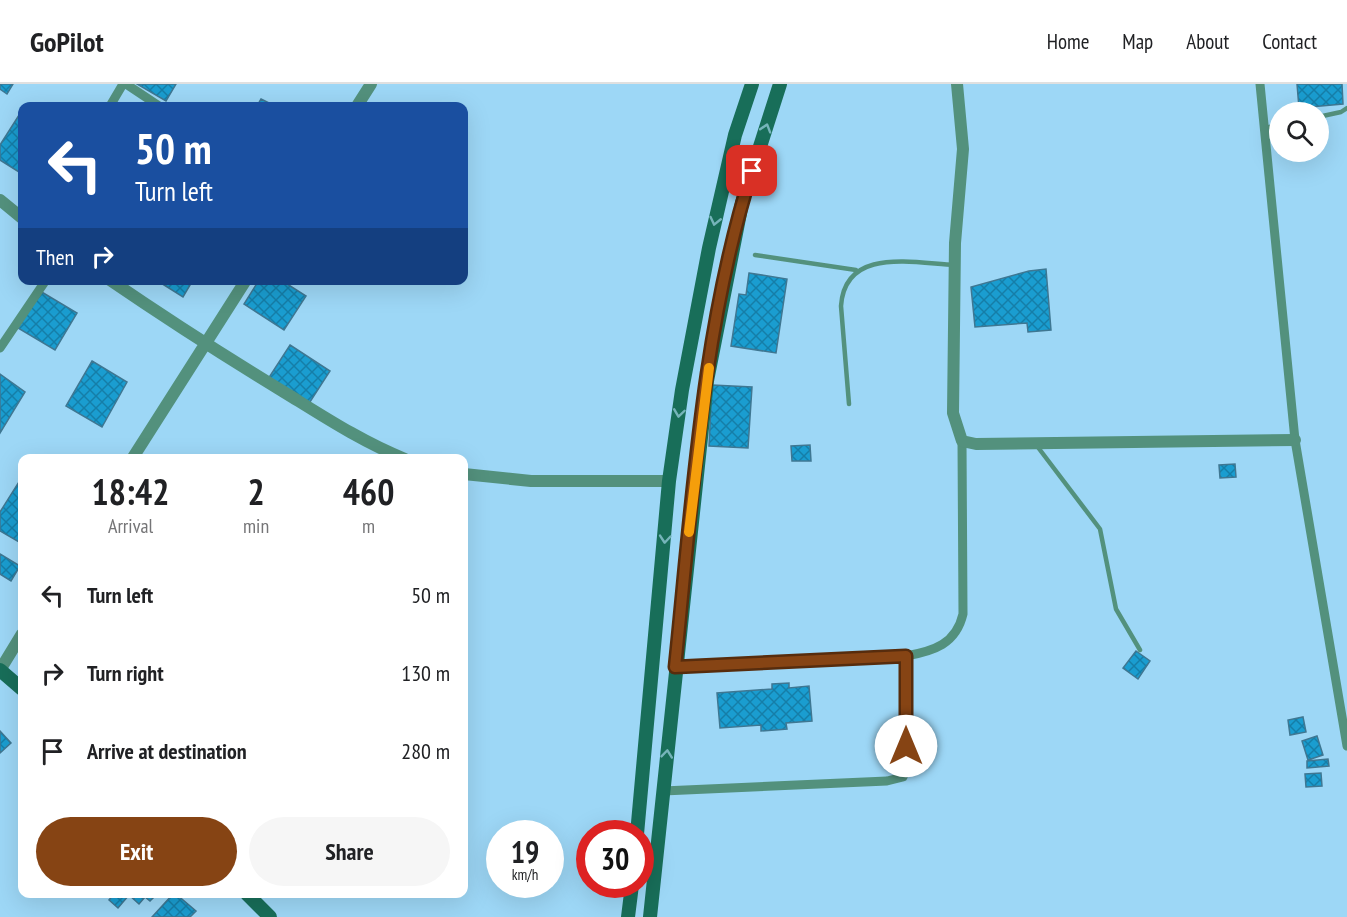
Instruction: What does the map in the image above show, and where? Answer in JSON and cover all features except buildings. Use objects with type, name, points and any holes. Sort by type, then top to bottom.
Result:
[{"type":"main road","points":[[638,820],[669,481],[682,390],[709,248],[735,135],[752,84]]},
{"type":"main road","points":[[650,917],[690,520],[714,339],[742,202],[780,84]]},
{"type":"main road","points":[[0,670],[18,686]]},
{"type":"main road","points":[[251,898],[270,917]]},
{"type":"main road","points":[[628,917],[630,898]]},
{"type":"street","points":[[113,102],[125,84],[153,102]]},
{"type":"street","points":[[360,102],[371,84]]},
{"type":"street","points":[[675,667],[906,656],[928,652],[943,645],[952,639],[960,626],[963,614],[962,441],[953,413],[955,265],[963,148],[957,84]]},
{"type":"street","points":[[1260,84],[1295,440],[1343,699],[1347,746]]},
{"type":"street","points":[[0,200],[18,215]]},
{"type":"street","points":[[0,348],[43,285]]},
{"type":"street","points":[[117,285],[204,344],[368,443],[393,454]]},
{"type":"street","points":[[135,454],[243,285]]},
{"type":"street","points":[[962,441],[976,444],[1036,444],[1295,440]]},
{"type":"street","points":[[468,474],[531,481],[669,481]]},
{"type":"street","points":[[0,670],[18,641]]},
{"type":"street","points":[[663,792],[887,781],[903,777],[906,768],[906,656]]},
{"type":"lane","points":[[1329,115],[1347,108]]},
{"type":"lane","points":[[1264,128],[1269,127]]},
{"type":"lane","points":[[755,255],[857,270],[885,262],[955,265]]},
{"type":"lane","points":[[849,404],[840,306],[842,291],[857,270]]},
{"type":"lane","points":[[1036,444],[1096,520],[1103,540],[1116,609],[1140,650]]},
{"type":"slow traffic","points":[[689,532],[709,368]]},
{"type":"route","points":[[752,171],[742,202],[729,259],[707,381],[675,667],[906,656],[906,746]]}]
